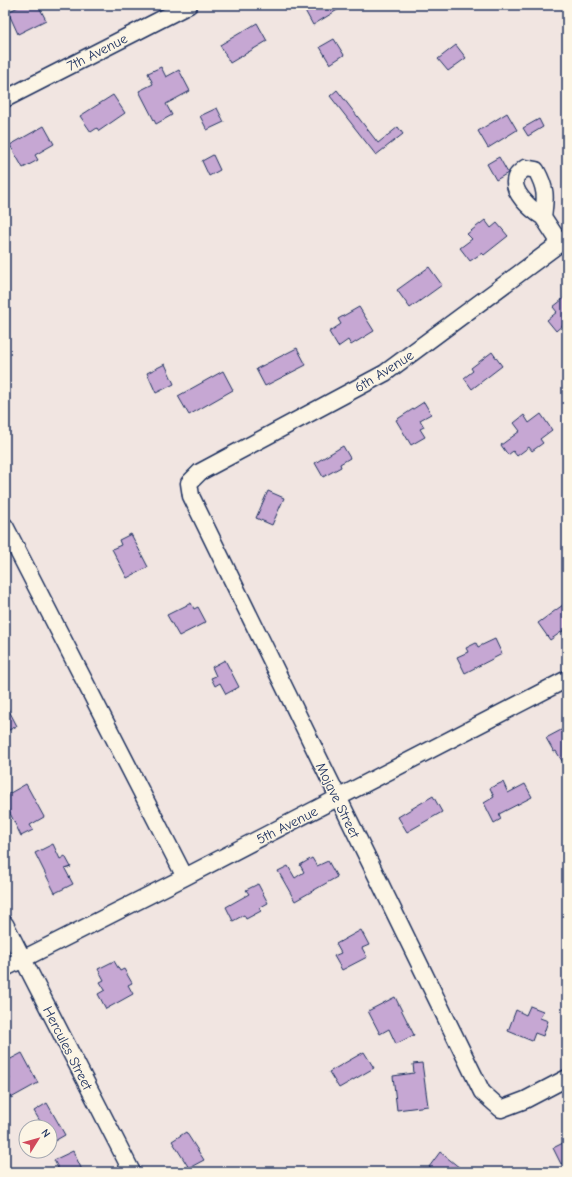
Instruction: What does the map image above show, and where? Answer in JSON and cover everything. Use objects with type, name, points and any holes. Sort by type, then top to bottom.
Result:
[{"type":"street","name":"7th Avenue","points":[[5,99],[189,5]]},
{"type":"street","points":[[543,217],[563,241]]},
{"type":"street","name":"6th Avenue","points":[[189,483],[200,472],[385,373],[563,241]]},
{"type":"street","name":"Mojave Street","points":[[189,483],[191,496],[337,799],[482,1092],[501,1109],[525,1100],[567,1078]]},
{"type":"street","points":[[5,526],[185,877]]},
{"type":"street","name":"5th Avenue","points":[[5,968],[337,799],[567,679]]},
{"type":"street","name":"Hercules Street","points":[[5,924],[132,1172]]},
{"type":"building","points":[[22,5],[38,5],[46,20],[18,34],[8,12]]},
{"type":"building","points":[[302,5],[337,5],[339,9],[313,25]]},
{"type":"building","points":[[257,23],[267,41],[230,63],[220,45]]},
{"type":"building","points":[[334,39],[344,55],[330,64],[320,47]]},
{"type":"building","points":[[456,45],[466,58],[448,71],[438,59]]},
{"type":"building","points":[[161,67],[166,77],[179,70],[190,91],[166,104],[172,115],[156,124],[139,91],[153,84],[148,73]]},
{"type":"building","points":[[337,90],[378,143],[398,127],[403,134],[376,155],[330,96]]},
{"type":"building","points":[[113,95],[125,113],[99,131],[97,128],[91,132],[80,116]]},
{"type":"building","points":[[217,108],[224,122],[207,130],[200,116]]},
{"type":"building","points":[[507,113],[517,130],[488,148],[478,131]]},
{"type":"building","points":[[539,119],[543,127],[528,136],[523,128]]},
{"type":"building","points":[[44,126],[54,144],[35,155],[38,160],[23,168],[10,145]]},
{"type":"building","points":[[213,155],[220,170],[209,176],[202,161]]},
{"type":"building","points":[[499,157],[508,173],[496,180],[487,164]]},
{"type":"building","points":[[485,220],[491,228],[497,223],[508,236],[484,255],[482,253],[470,261],[460,248],[472,239],[467,234]]},
{"type":"building","points":[[429,267],[442,285],[410,308],[397,290]]},
{"type":"building","points":[[567,296],[567,326],[565,323],[556,331],[547,320],[557,312],[553,307]]},
{"type":"building","points":[[359,307],[374,331],[351,345],[348,340],[338,347],[329,332],[341,324],[338,319]]},
{"type":"building","points":[[297,348],[306,365],[265,386],[256,369]]},
{"type":"building","points":[[492,352],[502,366],[472,389],[464,378],[473,371],[471,368]]},
{"type":"building","points":[[165,364],[174,384],[156,393],[147,373]]},
{"type":"building","points":[[223,371],[233,390],[189,415],[178,396]]},
{"type":"building","points":[[424,402],[431,414],[420,420],[424,427],[420,429],[425,437],[411,445],[396,420]]},
{"type":"building","points":[[541,414],[552,430],[540,439],[543,443],[532,451],[529,447],[517,456],[513,451],[508,455],[501,445],[520,431],[514,423],[524,415],[529,423]]},
{"type":"building","points":[[343,446],[350,458],[340,464],[341,467],[323,477],[315,463]]},
{"type":"building","points":[[268,491],[284,498],[272,525],[256,518]]},
{"type":"building","points":[[131,534],[148,567],[127,578],[112,549],[121,545],[119,540]]},
{"type":"building","points":[[567,602],[567,628],[550,640],[538,623]]},
{"type":"building","points":[[191,603],[194,609],[198,607],[206,622],[179,636],[167,615]]},
{"type":"building","points":[[495,639],[502,654],[465,673],[457,657],[468,652],[466,648],[476,643],[478,647]]},
{"type":"building","points":[[225,660],[239,687],[226,694],[220,683],[215,686],[211,678],[216,676],[212,667]]},
{"type":"building","points":[[5,703],[17,726],[5,732]]},
{"type":"building","points":[[563,729],[567,736],[567,769],[556,751],[554,752],[546,738]]},
{"type":"building","points":[[503,782],[508,793],[525,784],[532,797],[499,814],[501,819],[494,823],[484,803],[494,797],[490,788]]},
{"type":"building","points":[[26,784],[44,817],[30,825],[33,830],[21,836],[5,803],[5,796]]},
{"type":"building","points":[[433,796],[442,812],[407,832],[398,817]]},
{"type":"building","points":[[53,844],[60,859],[65,856],[71,867],[65,869],[73,884],[55,893],[35,853]]},
{"type":"building","points":[[312,858],[317,866],[328,861],[337,877],[295,901],[278,871],[288,866],[295,878],[304,872],[300,865]]},
{"type":"building","points":[[258,884],[268,903],[259,908],[261,911],[246,919],[244,915],[233,921],[226,907],[249,894],[246,890]]},
{"type":"building","points":[[361,930],[369,945],[362,948],[367,957],[342,970],[334,956],[341,953],[336,944]]},
{"type":"building","points":[[114,961],[120,971],[124,969],[132,983],[128,985],[133,994],[106,1009],[98,994],[105,990],[100,982],[104,980],[98,969]]},
{"type":"building","points":[[395,997],[414,1035],[396,1044],[389,1029],[380,1034],[368,1011]]},
{"type":"building","points":[[530,1006],[543,1011],[540,1018],[548,1021],[543,1036],[535,1033],[532,1041],[508,1031],[516,1010],[526,1015]]},
{"type":"building","points":[[364,1052],[374,1068],[339,1088],[329,1072]]},
{"type":"building","points":[[22,1053],[38,1083],[11,1098],[5,1087],[5,1082],[10,1079],[5,1069],[5,1062]]},
{"type":"building","points":[[422,1063],[428,1106],[397,1110],[393,1076],[414,1073],[413,1064]]},
{"type":"building","points":[[47,1103],[56,1119],[39,1119],[34,1111]]},
{"type":"building","points":[[58,1123],[65,1135],[58,1139]]},
{"type":"building","points":[[186,1132],[204,1160],[189,1168],[172,1141]]},
{"type":"building","points":[[567,1137],[567,1161],[561,1164],[553,1148],[565,1142],[563,1139]]},
{"type":"building","points":[[73,1151],[83,1172],[60,1172],[54,1160]]},
{"type":"building","points":[[440,1152],[465,1172],[436,1172],[429,1167]]}]
